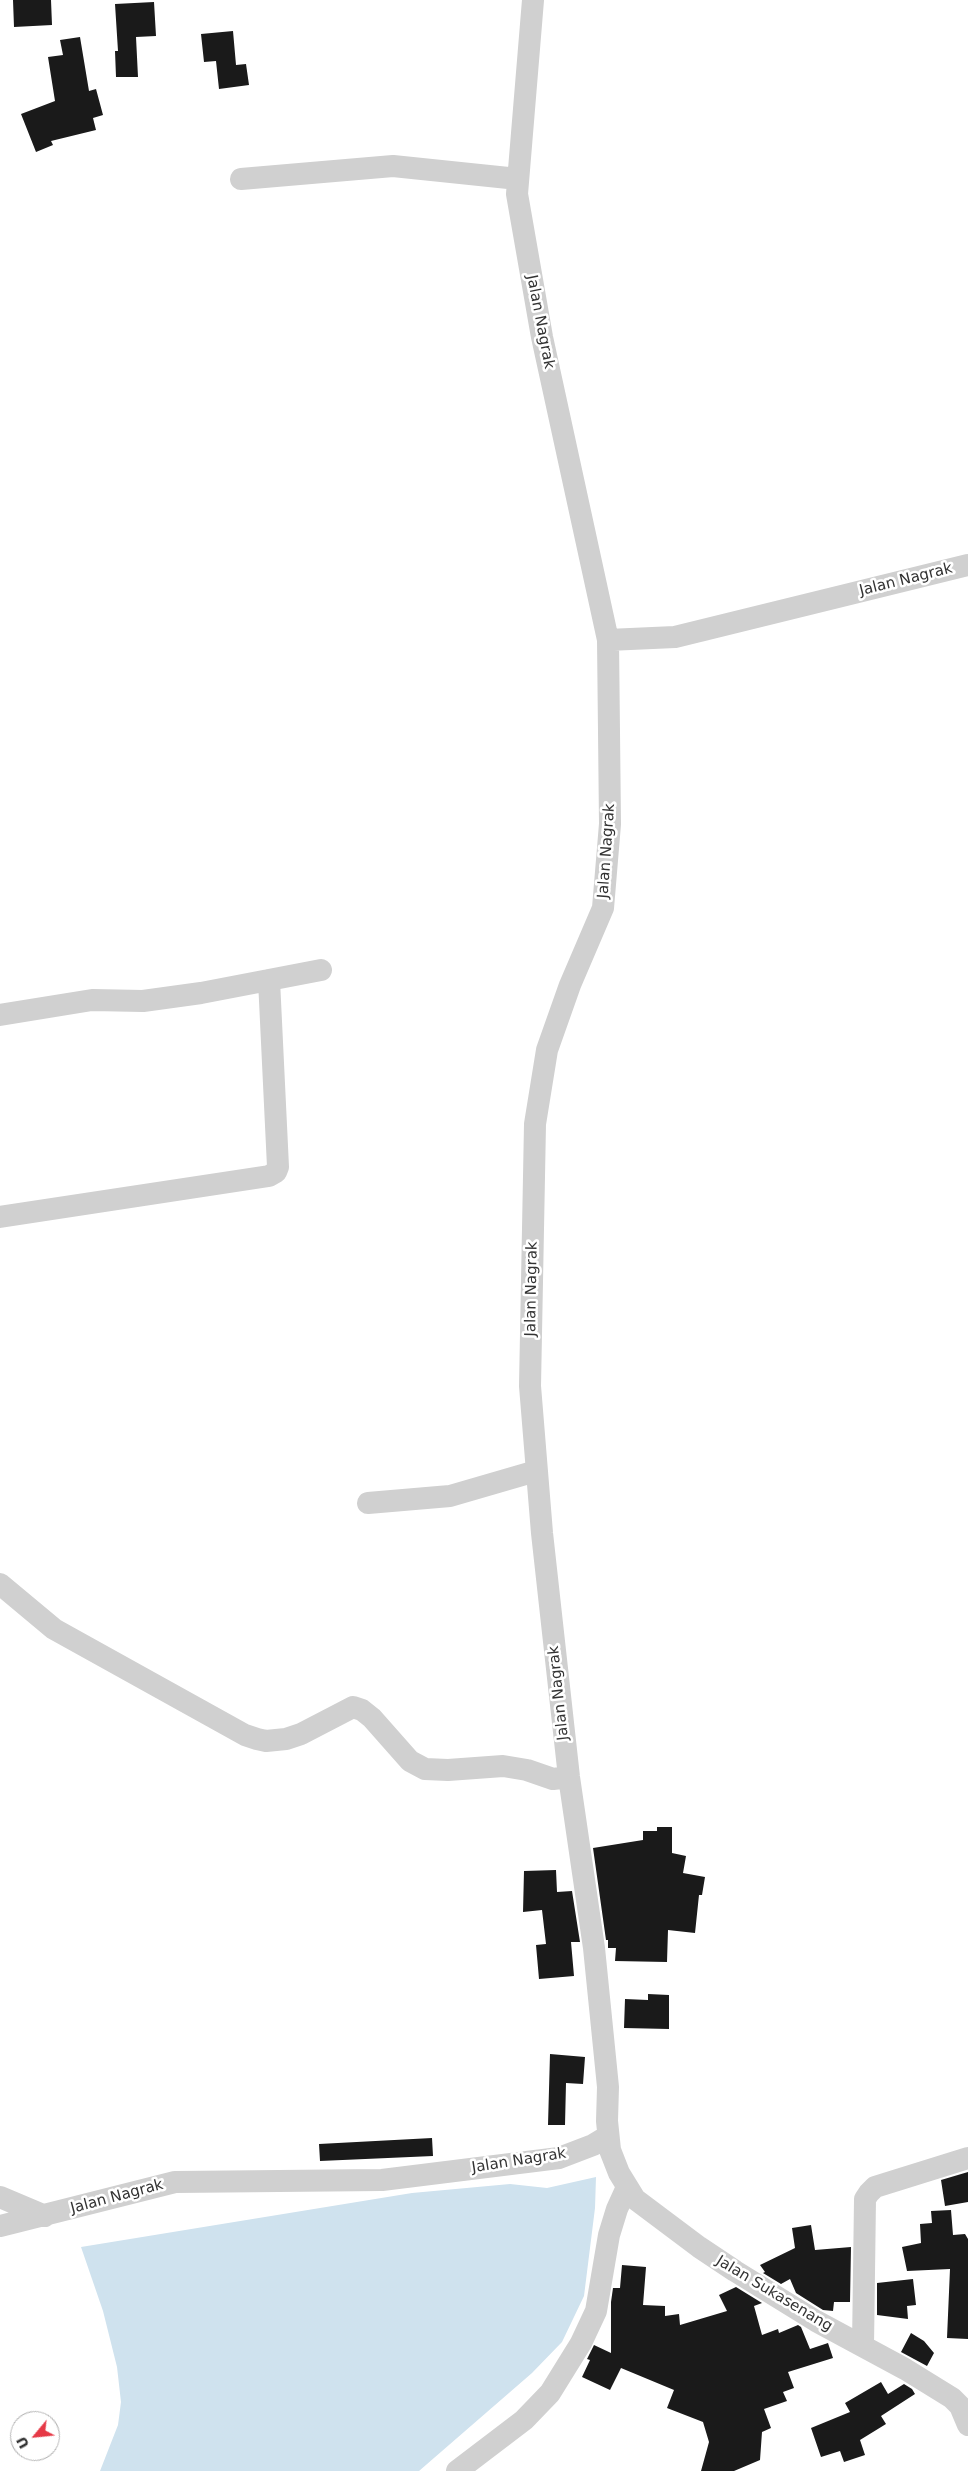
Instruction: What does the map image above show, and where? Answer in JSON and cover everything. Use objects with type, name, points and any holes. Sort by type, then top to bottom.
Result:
[{"type":"street","name":"Jalan Nagrak","points":[[0,2226],[175,2182],[382,2180],[559,2158],[592,2145],[608,2136],[608,2087],[594,1948],[569,1777],[536,1471],[530,1386],[535,1124],[548,1050],[570,985],[603,908],[610,824],[608,640],[542,337],[517,194],[533,0]]},
{"type":"street","points":[[241,180],[393,166],[518,179]]},
{"type":"street","name":"Jalan Nagrak","points":[[608,640],[676,637],[968,565]]},
{"type":"street","points":[[0,1015],[92,1000],[143,1001],[201,993],[321,970]]},
{"type":"street","points":[[0,1218],[270,1176],[276,1172],[278,1167],[269,980]]},
{"type":"street","points":[[368,1503],[450,1496],[536,1471]]},
{"type":"street","points":[[0,1584],[54,1629],[245,1735],[256,1739],[266,1741],[286,1739],[301,1734],[352,1707],[362,1710],[372,1718],[410,1762],[425,1769],[448,1770],[503,1766],[527,1770],[553,1779],[569,1777]]},
{"type":"street","name":"Jalan Sukasenang","points":[[608,2136],[614,2163],[635,2199],[699,2247],[816,2321],[952,2398],[960,2406],[968,2425]]},
{"type":"street","points":[[863,2346],[865,2199],[875,2187],[968,2158]]},
{"type":"street","points":[[458,2471],[524,2420],[550,2393],[581,2343],[596,2311],[609,2235],[627,2187]]},
{"type":"street","points":[[0,2198],[45,2216]]},
{"type":"water","points":[[596,2177],[595,2208],[584,2296],[562,2342],[532,2373],[419,2471],[100,2471],[118,2425],[121,2402],[117,2367],[103,2311],[81,2247],[412,2193],[510,2184],[547,2188]]},
{"type":"building","points":[[13,0],[51,0],[52,25],[14,27]]},
{"type":"building","points":[[154,2],[156,36],[136,37],[138,77],[116,77],[115,51],[118,51],[115,4]]},
{"type":"building","points":[[233,31],[236,65],[246,64],[249,85],[219,89],[216,61],[204,62],[201,34]]},
{"type":"building","points":[[80,37],[89,91],[96,89],[103,115],[93,118],[96,130],[51,141],[53,145],[36,152],[21,114],[55,101],[48,57],[63,55],[60,40]]},
{"type":"building","points":[[657,1827],[672,1827],[672,1853],[686,1856],[683,1873],[705,1877],[702,1895],[699,1895],[695,1933],[668,1930],[667,1962],[615,1961],[616,1948],[608,1948],[608,1940],[606,1940],[593,1848],[643,1840],[643,1831],[657,1831]]},
{"type":"building","points":[[556,1870],[557,1892],[572,1891],[580,1942],[571,1942],[574,1976],[539,1979],[536,1945],[546,1944],[542,1910],[523,1912],[524,1871]]},
{"type":"building","points":[[648,1994],[669,1995],[669,2029],[624,2028],[625,1999],[648,2000]]},
{"type":"building","points":[[550,2054],[585,2057],[583,2084],[566,2083],[565,2125],[548,2125]]},
{"type":"building","points":[[432,2138],[433,2156],[320,2161],[319,2144]]},
{"type":"building","points":[[968,2172],[968,2202],[945,2206],[941,2180]]},
{"type":"building","points":[[951,2210],[953,2235],[965,2234],[968,2239],[968,2339],[947,2338],[950,2269],[907,2271],[902,2247],[921,2243],[920,2224],[932,2223],[931,2211]]},
{"type":"building","points":[[811,2225],[815,2250],[851,2247],[850,2302],[834,2302],[833,2311],[823,2310],[796,2293],[790,2279],[781,2284],[763,2273],[765,2272],[760,2265],[795,2248],[792,2228]]},
{"type":"building","points":[[622,2265],[646,2267],[643,2305],[665,2306],[665,2316],[679,2314],[680,2325],[727,2311],[719,2295],[736,2287],[762,2303],[754,2306],[762,2335],[778,2329],[779,2333],[798,2325],[801,2327],[810,2349],[828,2343],[833,2358],[788,2372],[794,2388],[783,2392],[787,2401],[764,2409],[771,2428],[762,2432],[760,2460],[734,2471],[701,2471],[709,2442],[703,2422],[667,2408],[674,2390],[621,2368],[610,2390],[582,2377],[590,2360],[587,2359],[594,2345],[611,2353],[611,2302],[613,2288],[620,2288]]},
{"type":"building","points":[[913,2279],[916,2305],[907,2306],[908,2319],[877,2315],[877,2283]]},
{"type":"building","points":[[911,2333],[924,2341],[934,2353],[927,2366],[901,2352]]},
{"type":"building","points":[[881,2382],[888,2394],[904,2384],[912,2389],[915,2394],[881,2416],[886,2424],[860,2440],[865,2455],[844,2462],[840,2451],[821,2457],[811,2428],[850,2412],[845,2403]]}]
